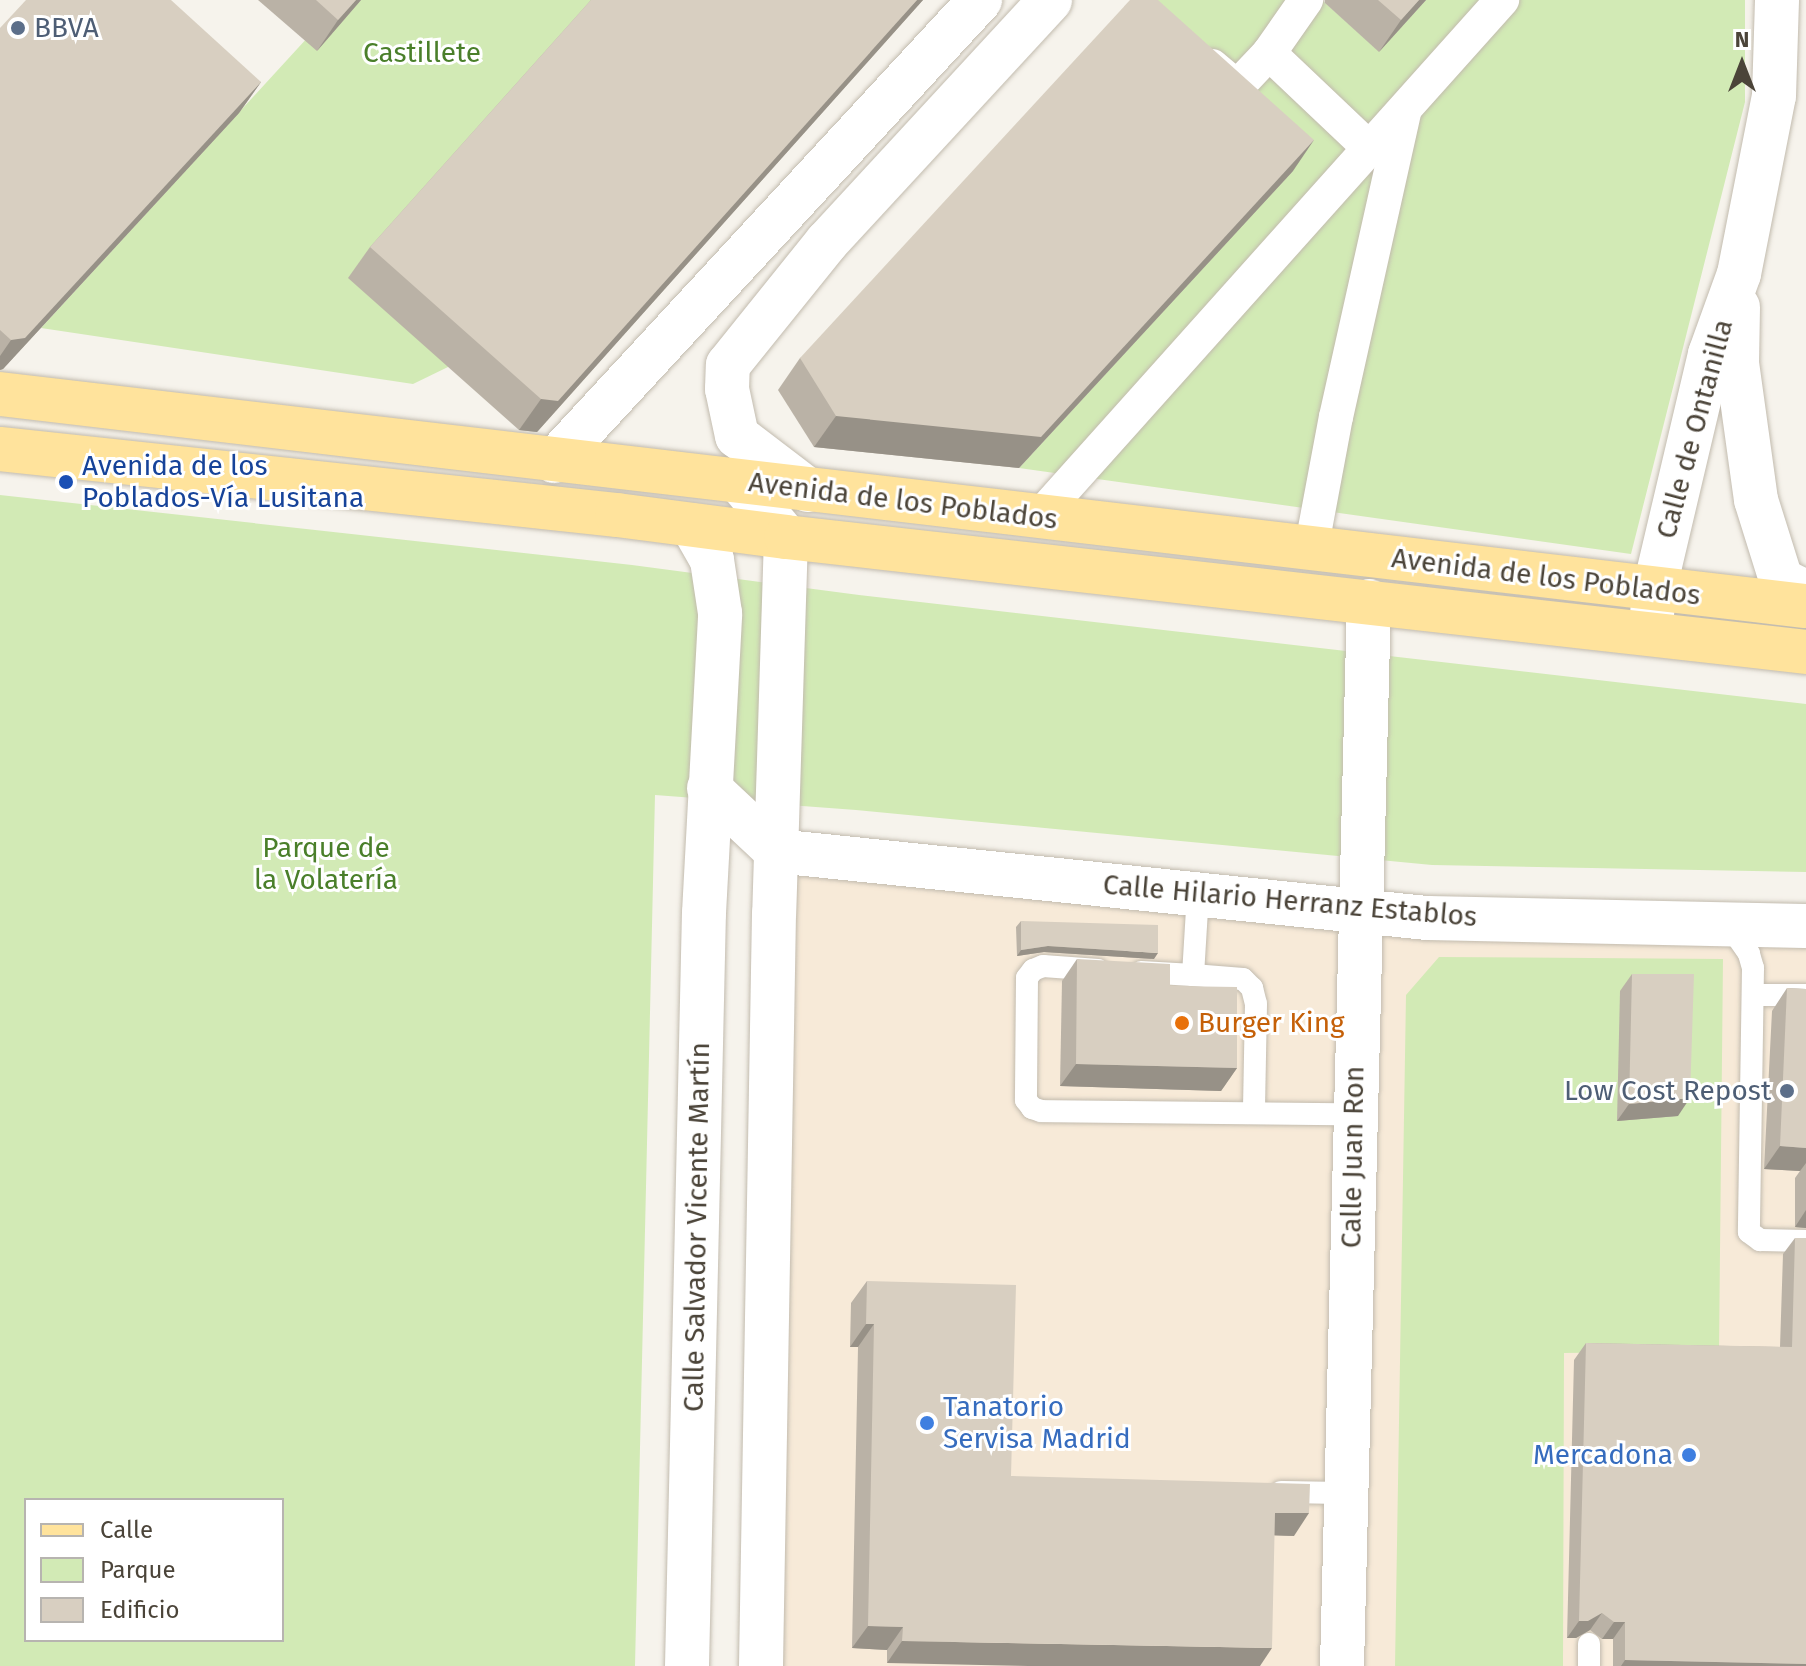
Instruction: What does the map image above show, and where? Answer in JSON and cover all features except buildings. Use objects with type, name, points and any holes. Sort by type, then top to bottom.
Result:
[{"type":"main road","name":"Avenida de los Poblados","points":[[0,394],[1654,591],[1806,606]]},
{"type":"main road","name":"Avenida de los Poblados","points":[[0,449],[1806,652]]},
{"type":"street","points":[[554,461],[980,0]]},
{"type":"street","points":[[808,490],[737,436],[727,389],[728,365],[827,242],[1050,0]]},
{"type":"street","points":[[1190,48],[1237,87],[1269,53],[1306,0]]},
{"type":"street","points":[[1040,516],[1502,0]]},
{"type":"street","name":"Calle de Ontanilla","points":[[1650,634],[1654,591],[1710,354],[1739,274],[1774,96],[1777,0]]},
{"type":"street","points":[[1269,53],[1369,148]]},
{"type":"street","points":[[1311,550],[1342,389],[1405,109]]},
{"type":"street","name":"Calle de Ontanilla","points":[[1739,274],[1737,363],[1756,500],[1781,580],[1806,592]]},
{"type":"street","points":[[680,326],[728,365]]},
{"type":"street","points":[[740,482],[786,537],[776,851],[761,1666]]},
{"type":"street","name":"Calle Salvador Vicente Martín","points":[[687,1666],[709,788],[719,589],[712,560],[692,525]]},
{"type":"street","name":"Calle Juan Ron","points":[[1342,1666],[1353,1114],[1369,601]]},
{"type":"street","points":[[709,788],[776,851]]},
{"type":"street","name":"Calle Hilario Herranz Establos","points":[[776,851],[1427,918],[1806,926]]},
{"type":"lane","points":[[1193,975],[1198,893]]},
{"type":"lane","points":[[1729,925],[1749,954],[1754,995],[1749,1232],[1760,1240],[1806,1241]]},
{"type":"lane","points":[[1254,1112],[1256,1004],[1252,988],[1243,979],[1043,966],[1033,970],[1027,978],[1026,1100],[1032,1108],[1041,1111],[1353,1114]]},
{"type":"lane","points":[[1754,995],[1806,995]]},
{"type":"lane","points":[[1266,1492],[1345,1493]]},
{"type":"shaded area","points":[[776,851],[1806,926],[1806,1666],[761,1666]]},
{"type":"green space","name":"Castillete","points":[[342,0],[597,0],[448,367],[413,384],[41,328]]},
{"type":"green space","points":[[1137,0],[1322,0],[1379,51],[1426,0],[1745,0],[1745,102],[1631,554],[1019,468],[1292,171]]},
{"type":"green space","name":"Parque de la Volatería","points":[[0,495],[632,565],[859,595],[1806,704],[1806,872],[1432,865],[856,810],[655,795],[635,1666],[0,1666]]},
{"type":"green space","points":[[1439,957],[1723,959],[1719,1351],[1564,1353],[1563,1666],[1395,1666],[1406,995]]},
{"type":"place","name":"BBVA","points":[[18,28]]},
{"type":"place","name":"Avenida de los Poblados-Vía Lusitana","points":[[66,482]]},
{"type":"place","name":"Burger King","points":[[1182,1023]]},
{"type":"place","name":"Low Cost Repost","points":[[1787,1091]]},
{"type":"place","name":"Tanatorio Servisa Madrid","points":[[927,1423]]},
{"type":"place","name":"Mercadona","points":[[1689,1455]]}]
